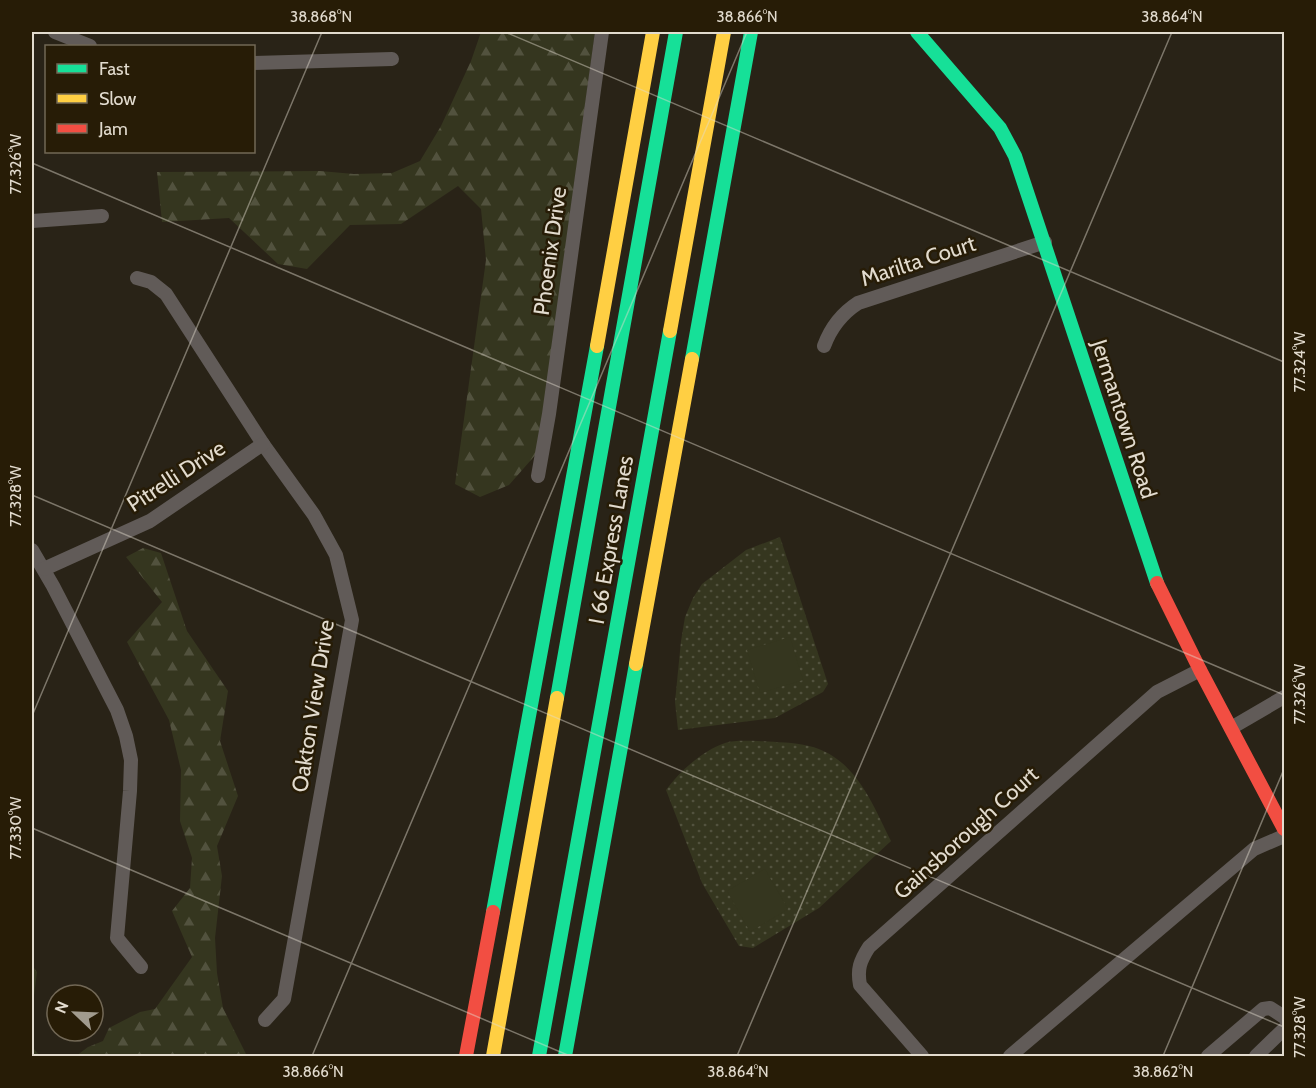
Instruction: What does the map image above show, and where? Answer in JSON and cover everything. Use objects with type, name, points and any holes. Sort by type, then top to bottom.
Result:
[{"type":"main road","points":[[466,1056],[574,477],[653,32]]},
{"type":"main road","name":"I 66 Express Lanes","points":[[493,1056],[676,32]]},
{"type":"main road","name":"I 66 Express Lanes","points":[[539,1056],[724,32]]},
{"type":"main road","points":[[565,1056],[750,32]]},
{"type":"main road","name":"Jermantown Road","points":[[917,32],[1000,128],[1015,156],[1046,242],[1157,583],[1284,829]]},
{"type":"street","points":[[55,32],[88,45]]},
{"type":"street","name":"Phoenix Drive","points":[[538,476],[602,32]]},
{"type":"street","points":[[255,63],[392,59]]},
{"type":"street","points":[[32,221],[102,216]]},
{"type":"street","name":"Marilta Court","points":[[824,346],[834,324],[858,303],[1046,242]]},
{"type":"street","name":"Oakton View Drive","points":[[138,278],[150,282],[166,294],[263,444],[314,515],[336,555],[352,620],[284,999],[265,1020]]},
{"type":"street","name":"Pitrelli Drive","points":[[44,569],[150,521],[263,444]]},
{"type":"street","points":[[32,550],[117,710],[126,736],[131,760],[130,791],[117,938],[141,968]]},
{"type":"street","name":"Gainsborough Court","points":[[922,1056],[860,985],[858,973],[860,961],[869,947],[1157,692],[1200,670]]},
{"type":"street","points":[[1231,728],[1284,697]]},
{"type":"street","points":[[1010,1056],[1254,849],[1284,836]]},
{"type":"street","points":[[1208,1056],[1263,1008],[1270,1008],[1284,1017]]},
{"type":"street","points":[[1256,1056],[1284,1029]]},
{"type":"green space","points":[[481,32],[595,32],[538,452],[509,485],[480,497],[455,484],[486,260],[481,209],[458,186],[401,224],[350,225],[307,269],[278,264],[229,218],[162,222],[157,172],[392,173],[420,161],[441,126],[471,61]]},
{"type":"green space","points":[[780,537],[828,684],[823,692],[775,718],[678,730],[675,702],[681,641],[685,617],[693,598],[702,584],[746,550]]},
{"type":"green space","points":[[143,548],[161,553],[187,631],[228,691],[220,741],[238,796],[217,846],[222,876],[215,938],[217,973],[223,1008],[247,1056],[76,1056],[88,1047],[105,1043],[109,1028],[140,1012],[155,1009],[192,957],[172,911],[190,888],[192,858],[180,821],[181,770],[169,720],[127,642],[162,602],[126,557]]},
{"type":"green space","points":[[790,637],[803,680],[760,693],[747,650]]},
{"type":"green space","points":[[732,741],[809,746],[839,760],[860,783],[869,797],[891,841],[819,908],[753,948],[739,946],[702,883],[666,790],[692,762],[708,751]]},
{"type":"green space","points":[[765,869],[788,909],[750,932],[727,891]]},
{"type":"green space","points":[[32,965],[37,972],[32,1011]]},
{"type":"green space","points":[[32,1011],[33,1048],[40,1056],[32,1056]]},
{"type":"traffic: fast","points":[[557,698],[676,32]]},
{"type":"traffic: fast","points":[[692,359],[751,32]]},
{"type":"traffic: fast","points":[[917,32],[1000,128],[1015,156],[1157,583]]},
{"type":"traffic: fast","points":[[539,1056],[670,331]]},
{"type":"traffic: fast","points":[[493,912],[597,346]]},
{"type":"traffic: fast","points":[[565,1056],[636,664]]},
{"type":"traffic: slow","points":[[597,346],[653,32]]},
{"type":"traffic: slow","points":[[670,331],[724,32]]},
{"type":"traffic: slow","points":[[636,664],[692,359]]},
{"type":"traffic: slow","points":[[493,1056],[557,698]]},
{"type":"traffic: jam","points":[[1157,583],[1284,829]]},
{"type":"traffic: jam","points":[[466,1056],[493,912]]}]
